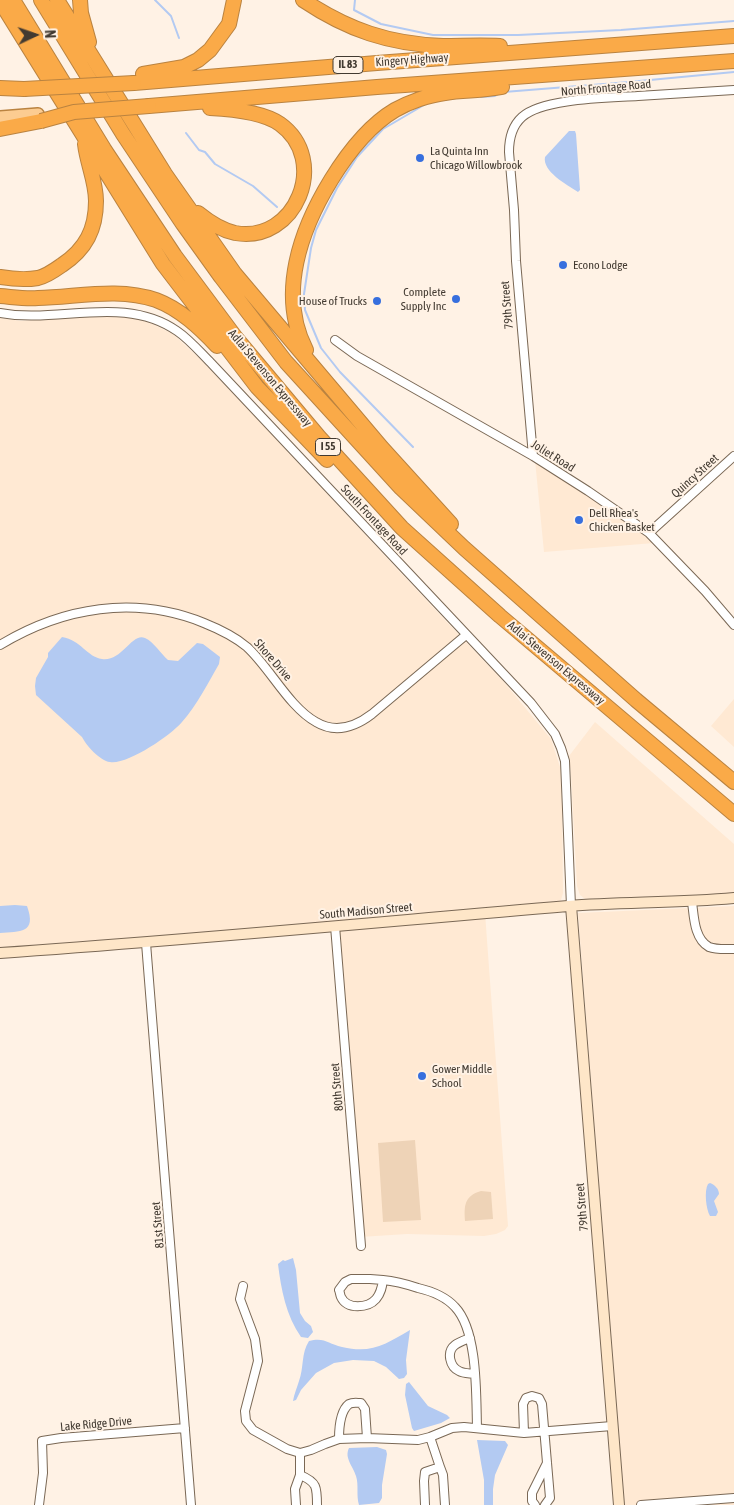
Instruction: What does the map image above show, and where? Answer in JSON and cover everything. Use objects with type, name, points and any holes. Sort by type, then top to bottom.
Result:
[{"type":"highway","name":"Adlai Stevenson Expressway","points":[[13,0],[104,149],[175,256],[236,338],[319,437],[402,528],[494,610],[734,814]]},
{"type":"highway","name":"Adlai Stevenson Expressway","points":[[41,0],[123,134],[182,224],[286,362],[401,488],[483,566],[636,700],[734,782]]},
{"type":"highway","points":[[58,0],[165,174],[235,274],[382,448],[450,524],[470,543],[483,566]]},
{"type":"highway","points":[[80,0],[81,13],[88,40],[97,63]]},
{"type":"highway","points":[[0,89],[88,86],[132,80],[184,67],[198,60],[210,50],[229,24],[234,0]]},
{"type":"highway","points":[[303,0],[356,30],[382,38],[441,46],[561,50]]},
{"type":"highway","points":[[0,1],[164,264],[257,387]]},
{"type":"highway","name":"Kingery Highway","points":[[132,80],[734,36]]},
{"type":"highway","name":"Kingery Highway","points":[[0,129],[40,117],[74,112],[387,86],[734,61]]},
{"type":"highway","points":[[317,370],[300,337],[294,314],[294,277],[298,252],[315,208],[341,163],[383,118],[409,103],[443,93],[498,88],[563,74]]},
{"type":"highway","points":[[155,106],[222,108],[279,123],[289,132],[302,152],[305,175],[296,205],[286,216],[275,225],[264,230],[235,233],[211,223],[197,212],[165,174]]},
{"type":"highway","points":[[0,277],[39,278],[53,272],[68,262],[81,250],[86,242],[95,215],[96,198],[83,134]]},
{"type":"highway","points":[[0,296],[38,298],[106,293],[140,296],[156,300],[176,310],[192,322],[257,387],[358,492],[402,528]]},
{"type":"main road","points":[[0,117],[40,117]]},
{"type":"street","name":"North Frontage Road","points":[[509,152],[511,134],[517,122],[523,116],[539,107],[594,99],[734,90]]},
{"type":"street","name":"79th Street","points":[[509,152],[516,261],[533,456]]},
{"type":"street","name":"South Frontage Road","points":[[0,313],[32,316],[125,312],[143,316],[160,321],[178,332],[217,369],[531,703],[555,734],[565,761],[571,906]]},
{"type":"street","name":"Joliet Road","points":[[335,340],[357,356],[533,456],[588,491],[648,533],[705,591],[734,625]]},
{"type":"street","name":"Quincy Street","points":[[648,533],[734,456]]},
{"type":"street","name":"Shore Drive","points":[[0,645],[41,624],[84,611],[105,608],[134,608],[184,616],[218,628],[235,638],[248,648],[305,715],[323,726],[339,728],[358,724],[372,714],[466,635]]},
{"type":"street","name":"South Madison Street","points":[[0,953],[146,943],[571,906],[692,902],[734,898]]},
{"type":"street","points":[[692,902],[698,934],[704,942],[718,949],[734,949]]},
{"type":"street","name":"79th Street","points":[[571,906],[619,1505]]},
{"type":"street","name":"80th Street","points":[[336,926],[361,1246]]},
{"type":"street","name":"81st Street","points":[[146,943],[191,1505]]},
{"type":"street","points":[[383,1280],[380,1292],[375,1300],[365,1305],[354,1307],[346,1304],[341,1298],[339,1290],[345,1282],[351,1279],[383,1280],[433,1292],[447,1299],[456,1308],[465,1323],[470,1338],[475,1374],[477,1427]]},
{"type":"street","points":[[243,1286],[240,1299],[255,1339],[258,1360],[245,1411],[246,1421],[253,1430],[286,1449],[300,1453],[340,1439],[410,1440],[430,1437],[452,1428],[477,1427],[524,1433],[612,1426]]},
{"type":"street","points":[[470,1338],[456,1344],[452,1349],[450,1355],[451,1363],[455,1369],[461,1372],[475,1374]]},
{"type":"street","points":[[524,1433],[523,1404],[526,1398],[532,1396],[539,1398],[542,1404],[550,1498],[545,1505]]},
{"type":"street","points":[[340,1439],[339,1430],[344,1411],[348,1405],[354,1402],[361,1403],[365,1409],[367,1438]]},
{"type":"street","name":"Lake Ridge Drive","points":[[39,1505],[43,1473],[42,1441],[185,1428]]},
{"type":"street","points":[[430,1437],[443,1475],[445,1505]]},
{"type":"street","points":[[296,1505],[295,1489],[300,1475],[300,1453]]},
{"type":"street","points":[[536,1505],[532,1501],[532,1493],[547,1464]]},
{"type":"street","points":[[425,1505],[424,1472],[440,1466]]},
{"type":"street","points":[[300,1475],[316,1484],[317,1505]]},
{"type":"street","points":[[641,1505],[734,1498]]},
{"type":"shaded area","points":[[87,316],[125,316],[148,322],[173,334],[241,402],[503,681],[551,739],[561,770],[563,893],[561,900],[557,904],[0,949],[0,318],[21,321]]},
{"type":"shaded area","points":[[535,460],[626,520],[654,543],[544,552]]},
{"type":"shaded area","points":[[734,699],[734,747],[711,726]]},
{"type":"shaded area","points":[[595,722],[734,844],[734,893],[682,897],[585,899],[580,895],[577,886],[569,756]]},
{"type":"shaded area","points":[[734,906],[734,1505],[623,1505],[578,913]]},
{"type":"shaded area","name":"Gower Middle School","points":[[485,913],[508,1226],[505,1230],[496,1234],[484,1236],[407,1234],[360,1237],[335,926]]},
{"type":"shaded area","points":[[415,1140],[421,1220],[383,1222],[378,1143]]},
{"type":"shaded area","points":[[481,1191],[491,1192],[493,1219],[465,1221],[466,1202],[475,1193]]},
{"type":"water","points":[[569,131],[575,131],[576,134],[580,190],[578,192],[556,177],[545,162],[545,157]]},
{"type":"water","points":[[62,637],[74,641],[92,655],[102,659],[109,659],[115,656],[140,637],[151,642],[168,660],[178,661],[197,643],[203,644],[220,657],[219,664],[193,708],[176,728],[158,742],[137,754],[117,762],[110,762],[102,759],[94,752],[82,737],[36,695],[36,678],[48,657],[48,653]]},
{"type":"water","points":[[0,906],[27,906],[30,915],[28,926],[20,931],[0,933]]},
{"type":"water","points":[[710,1183],[719,1192],[714,1201],[718,1212],[716,1216],[710,1216],[707,1205],[706,1191]]},
{"type":"water","points":[[293,1258],[300,1313],[311,1326],[313,1332],[308,1338],[301,1337],[296,1329],[285,1302],[281,1283],[278,1264],[283,1260]]},
{"type":"water","points":[[410,1330],[406,1360],[407,1374],[404,1378],[399,1379],[386,1367],[374,1361],[353,1360],[334,1363],[316,1373],[301,1390],[296,1400],[293,1401],[301,1376],[306,1346],[309,1341],[323,1340],[337,1346],[362,1349],[386,1343]]},
{"type":"water","points":[[409,1382],[428,1406],[450,1418],[441,1423],[414,1431],[405,1395],[406,1384]]},
{"type":"water","points":[[477,1440],[505,1441],[508,1445],[495,1475],[493,1505],[484,1505],[484,1480]]},
{"type":"water","points":[[377,1447],[386,1450],[387,1454],[382,1498],[379,1503],[359,1505],[357,1479],[348,1459],[349,1448]]},
{"type":"waterway","points":[[155,0],[171,16],[179,38]]},
{"type":"waterway","points":[[355,0],[354,10],[381,24],[433,35],[518,35],[621,30],[734,21]]},
{"type":"waterway","points":[[504,92],[734,72]]},
{"type":"waterway","points":[[481,97],[498,94]]},
{"type":"waterway","points":[[413,447],[340,372],[321,348],[305,310],[304,294],[311,248],[316,230],[337,188],[357,157],[383,129],[424,105]]},
{"type":"waterway","points":[[186,133],[199,150],[205,152],[215,164],[253,186],[277,207]]},
{"type":"place","name":"La Quinta Inn Chicago Willowbrook","points":[[420,158]]},
{"type":"place","name":"Econo Lodge","points":[[563,265]]},
{"type":"place","name":"Complete Supply Inc","points":[[456,299]]},
{"type":"place","name":"House of Trucks","points":[[377,301]]},
{"type":"place","name":"Dell Rhea's Chicken Basket","points":[[579,520]]},
{"type":"place","name":"Gower Middle School","points":[[422,1076]]}]
